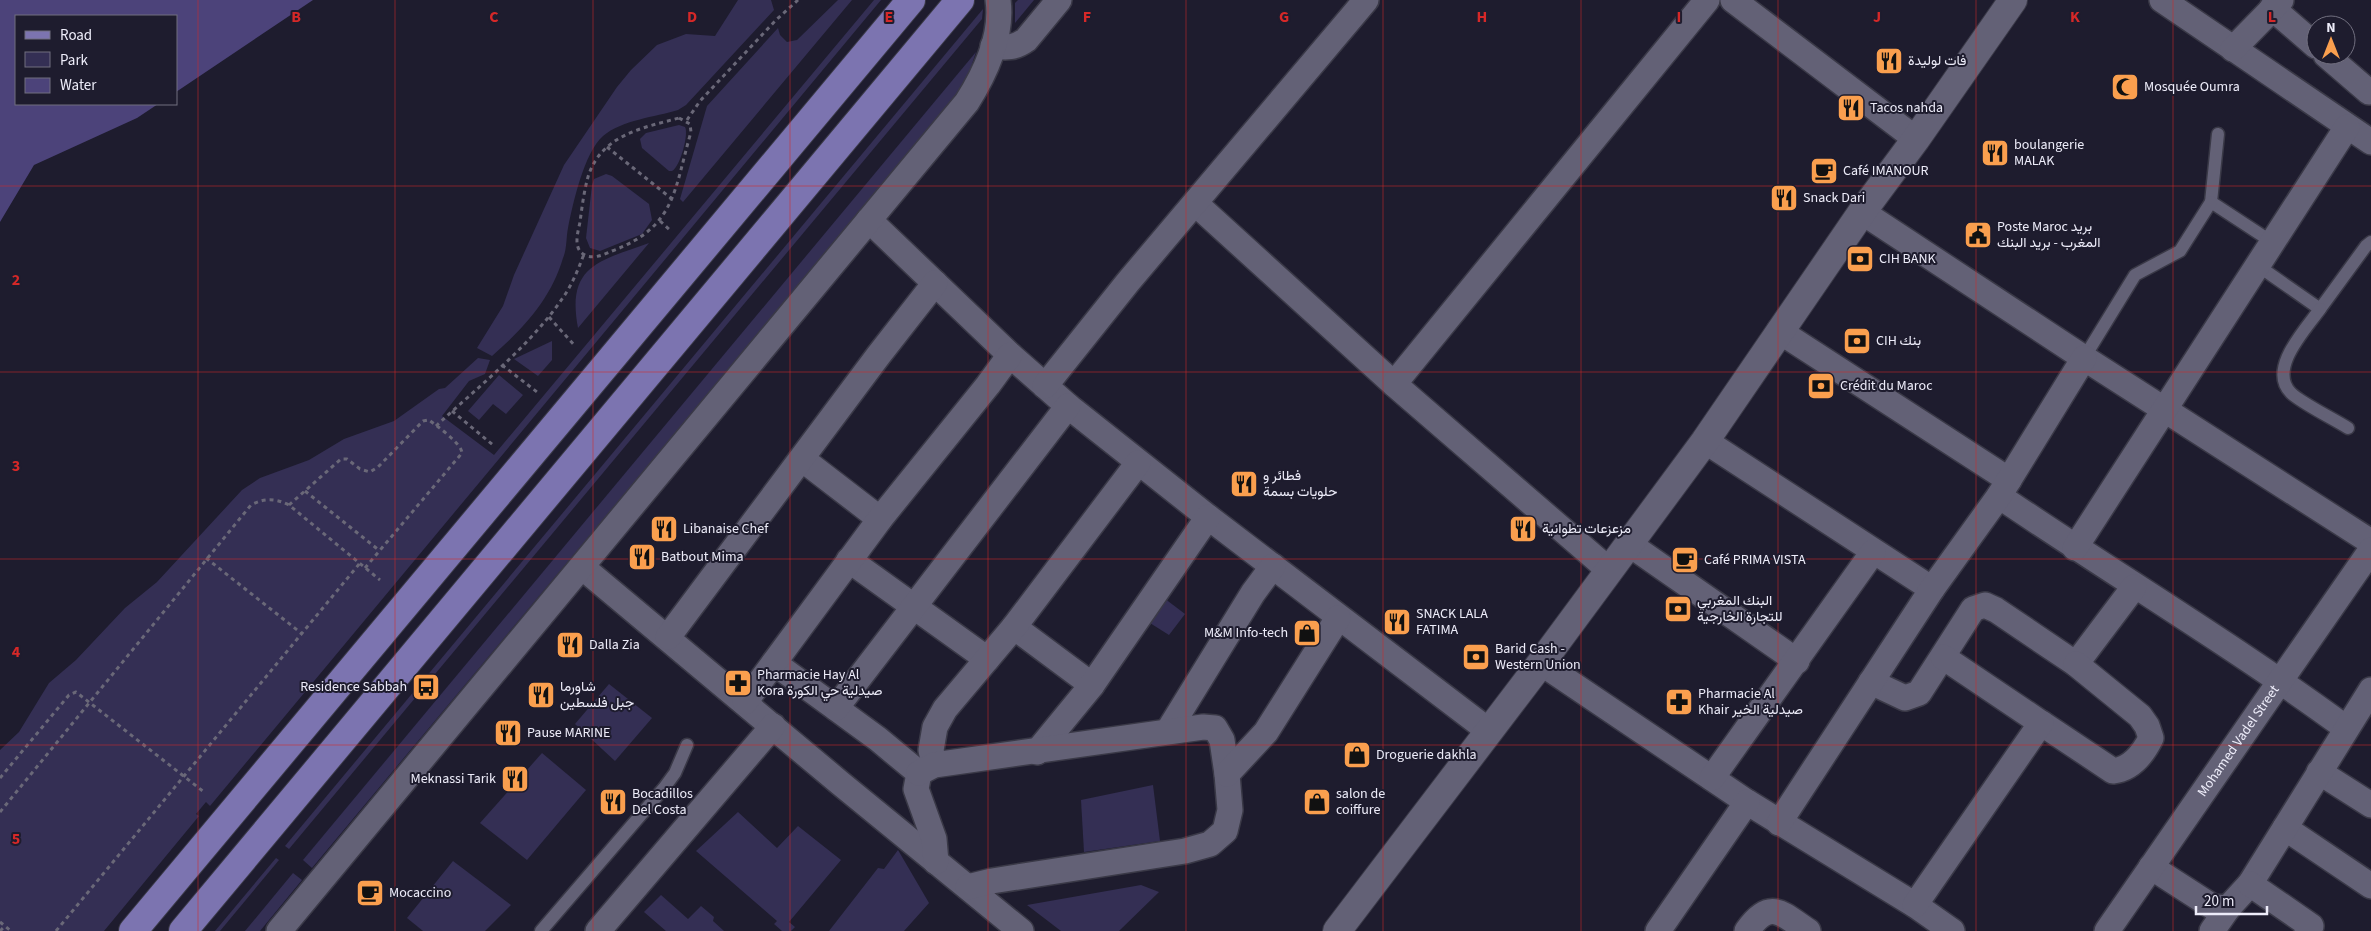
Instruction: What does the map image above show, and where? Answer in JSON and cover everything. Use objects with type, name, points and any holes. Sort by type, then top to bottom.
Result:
[{"type":"main road","points":[[133,931],[911,0]]},
{"type":"main road","points":[[183,931],[960,0]]},
{"type":"main road","points":[[1337,931],[1541,663],[1705,441],[1862,212],[1916,139],[2013,0]]},
{"type":"street","points":[[289,928],[582,567],[967,102],[987,66],[999,21],[998,0]]},
{"type":"street","points":[[993,46],[1006,48],[1026,40],[1059,0]]},
{"type":"street","points":[[1045,386],[1128,282],[1196,204],[1366,0]]},
{"type":"street","points":[[1394,384],[1707,0]]},
{"type":"street","points":[[1733,0],[1916,139]]},
{"type":"street","points":[[2162,0],[2371,142]]},
{"type":"street","points":[[2233,49],[2276,4],[2306,36]]},
{"type":"street","points":[[2075,548],[2272,242],[2344,125],[2370,91],[2338,65]]},
{"type":"street","points":[[1196,204],[1394,384],[1610,570]]},
{"type":"street","points":[[1862,212],[2084,358],[2164,407],[2371,542]]},
{"type":"street","points":[[869,220],[1010,355],[1068,406],[1338,618],[1489,731]]},
{"type":"street","points":[[668,637],[878,356],[936,283]]},
{"type":"street","points":[[1779,331],[2004,488],[2075,548],[2280,680],[2346,728]]},
{"type":"street","points":[[745,702],[880,519],[1010,355]]},
{"type":"street","points":[[1779,824],[1932,589],[2004,488],[2084,358]]},
{"type":"street","points":[[836,708],[1068,406]]},
{"type":"street","points":[[1705,441],[1932,589]]},
{"type":"street","points":[[802,459],[880,519]]},
{"type":"street","points":[[936,862],[934,839],[916,789],[926,769],[935,727],[945,709],[1014,627],[1138,462]]},
{"type":"street","points":[[1037,752],[1092,685],[1208,517]]},
{"type":"street","points":[[1629,544],[1797,661]]},
{"type":"street","name":"Mohamed Vadel Street","points":[[2107,931],[2371,550]]},
{"type":"street","points":[[1712,778],[1873,552]]},
{"type":"street","points":[[849,560],[987,659]]},
{"type":"street","points":[[1168,731],[1253,593],[1273,566]]},
{"type":"street","points":[[582,567],[1021,931]]},
{"type":"street","points":[[2076,664],[2134,586]]},
{"type":"street","points":[[1871,682],[1906,698],[1913,697],[1919,693],[1973,609],[1985,605],[1996,610],[2076,664],[2144,721],[2151,738],[2131,765],[2113,771],[1943,657]]},
{"type":"street","points":[[1227,774],[1266,732],[1338,618]]},
{"type":"street","points":[[1014,627],[1092,685]]},
{"type":"street","points":[[774,663],[926,769],[1168,731],[1203,727],[1215,728],[1222,740],[1230,810],[1225,831],[1210,844],[1185,851],[992,881],[968,887]]},
{"type":"street","points":[[1541,663],[1779,824],[1915,905],[1952,931]]},
{"type":"street","points":[[2212,931],[2228,908],[2250,884],[2371,690]]},
{"type":"street","points":[[1915,905],[2040,723]]},
{"type":"street","points":[[598,931],[773,726]]},
{"type":"street","points":[[2319,772],[2371,805]]},
{"type":"street","points":[[1658,931],[1746,802]]},
{"type":"street","points":[[2285,828],[2371,886]]},
{"type":"street","points":[[2151,867],[2213,907],[2228,908]]},
{"type":"street","points":[[2250,884],[2312,929]]},
{"type":"street","points":[[1747,931],[1759,915],[1771,911],[1782,914],[1808,931]]},
{"type":"lane","points":[[2084,358],[2134,275],[2180,251],[2211,202],[2218,134]]},
{"type":"lane","points":[[2211,202],[2272,242]]},
{"type":"lane","points":[[2348,428],[2290,393],[2282,378],[2286,356],[2366,246],[2371,242]]},
{"type":"lane","points":[[2257,265],[2320,309]]},
{"type":"lane","points":[[541,931],[664,788],[675,773],[687,745]]},
{"type":"path","points":[[687,120],[700,101],[776,20],[798,0]]},
{"type":"path","points":[[679,118],[687,120],[692,132],[672,199],[660,221],[642,238],[631,244],[600,256],[592,257],[584,254],[579,250],[577,237],[586,188],[593,166],[607,147],[633,131],[679,118]]},
{"type":"path","points":[[607,147],[672,199]]},
{"type":"path","points":[[660,221],[671,231]]},
{"type":"path","points":[[436,426],[502,365],[549,317],[567,291],[584,254]]},
{"type":"path","points":[[549,317],[575,346]]},
{"type":"path","points":[[502,365],[537,392]]},
{"type":"path","points":[[452,411],[493,445]]},
{"type":"path","points":[[289,505],[341,459],[347,459],[360,469],[370,472],[423,421],[429,420],[460,447],[462,453],[365,568]]},
{"type":"path","points":[[305,491],[380,551]]},
{"type":"path","points":[[0,812],[206,558],[251,506],[266,500],[274,500],[289,505],[380,580]]},
{"type":"path","points":[[206,558],[302,634]]},
{"type":"path","points":[[56,931],[360,563]]},
{"type":"path","points":[[0,778],[71,694],[76,692],[204,792]]},
{"type":"path","points":[[0,922],[11,931]]},
{"type":"path","points":[[0,931],[4,926]]},
{"type":"green space","points":[[738,0],[771,0],[774,10],[686,105],[678,110],[620,126],[603,136],[590,154],[580,179],[568,228],[564,255],[551,287],[525,324],[492,356],[477,348],[503,306],[514,275],[564,165],[617,87],[631,70],[657,45],[686,34],[715,36]]},
{"type":"green space","points":[[838,0],[852,0],[683,202],[680,199],[707,106],[778,28],[780,35],[787,42],[797,40]]},
{"type":"green space","points":[[874,0],[881,0],[210,806],[206,802],[196,814],[199,816],[104,931],[0,931],[0,750],[19,732],[49,683],[76,660],[125,608],[157,582],[242,490],[260,478],[309,460],[344,439],[394,421],[439,389],[445,388],[478,358],[490,360],[485,374],[469,381],[442,416],[494,455]]},
{"type":"green space","points":[[1018,0],[1034,0],[1015,23],[1015,3]]},
{"type":"green space","points":[[983,9],[982,19],[289,849],[285,846]]},
{"type":"green space","points":[[976,52],[967,79],[950,104],[312,868],[303,860]]},
{"type":"green space","points":[[679,125],[685,127],[685,143],[678,163],[672,171],[669,171],[642,148],[640,139],[646,133]]},
{"type":"green space","points":[[606,174],[612,176],[649,204],[652,220],[642,234],[600,251],[590,248],[586,238],[592,185],[594,179]]},
{"type":"green space","points":[[649,243],[578,328],[577,291],[582,278],[602,261]]},
{"type":"green space","points":[[552,341],[552,360],[538,376],[514,359]]},
{"type":"green space","points":[[499,375],[523,395],[506,414],[493,404],[479,420],[468,411]]},
{"type":"green space","points":[[1160,595],[1185,614],[1169,635],[1142,618]]},
{"type":"green space","points":[[609,684],[652,718],[615,761],[575,724]]},
{"type":"green space","points":[[542,753],[586,790],[527,860],[480,823]]},
{"type":"green space","points":[[1153,785],[1160,841],[1084,852],[1081,800]]},
{"type":"green space","points":[[738,812],[777,848],[798,826],[841,860],[789,922],[795,927],[791,931],[782,931],[774,924],[777,921],[696,851]]},
{"type":"green space","points":[[898,850],[929,903],[904,931],[829,931],[878,868],[884,869]]},
{"type":"green space","points":[[276,858],[279,860],[220,931],[215,931]]},
{"type":"green space","points":[[453,861],[511,905],[485,931],[423,931],[407,918]]},
{"type":"green space","points":[[293,873],[302,880],[260,931],[245,931]]},
{"type":"green space","points":[[1141,885],[1159,892],[1119,931],[1061,931],[1027,905]]},
{"type":"green space","points":[[661,895],[688,919],[701,906],[714,917],[713,921],[724,931],[666,931],[644,912]]},
{"type":"water","points":[[0,0],[313,0],[178,91],[178,15],[15,15],[15,105],[156,105],[137,118],[34,165],[0,222]]},
{"type":"place","name":"فات لوليدة","points":[[1889,61]]},
{"type":"place","name":"Mosquée Oumra","points":[[2125,87]]},
{"type":"place","name":"Tacos nahda","points":[[1851,108]]},
{"type":"place","name":"boulangerie MALAK","points":[[1995,153]]},
{"type":"place","name":"Café IMANOUR","points":[[1824,171]]},
{"type":"place","name":"Snack Dari","points":[[1784,198]]},
{"type":"place","name":"Poste Maroc بريد المغرب - بريد البنك","points":[[1978,235]]},
{"type":"place","name":"CIH BANK","points":[[1860,259]]},
{"type":"place","name":"CIH بنك","points":[[1857,341]]},
{"type":"place","name":"Crédit du Maroc","points":[[1821,386]]},
{"type":"place","name":"فطائر و حلويات بسمة","points":[[1244,484]]},
{"type":"place","name":"Libanaise Chef","points":[[664,529]]},
{"type":"place","name":"مزعزعات تطوانية","points":[[1523,529]]},
{"type":"place","name":"Batbout Mima","points":[[642,557]]},
{"type":"place","name":"Café PRIMA VISTA","points":[[1685,560]]},
{"type":"place","name":"البنك المغربي للتجارة الخارجية","points":[[1678,609]]},
{"type":"place","name":"SNACK LALA FATIMA","points":[[1397,622]]},
{"type":"place","name":"M&M Info-tech","points":[[1307,633]]},
{"type":"place","name":"Dalla Zia","points":[[570,645]]},
{"type":"place","name":"Barid Cash - Western Union","points":[[1476,657]]},
{"type":"place","name":"Pharmacie Hay Al Kora صيدلية حي الكورة","points":[[738,683]]},
{"type":"place","name":"Residence Sabbah","points":[[426,687]]},
{"type":"place","name":"شاورما جبل فلسطين","points":[[541,695]]},
{"type":"place","name":"Pharmacie Al Khair صيدلية الخير","points":[[1679,702]]},
{"type":"place","name":"Pause MARINE","points":[[508,733]]},
{"type":"place","name":"Droguerie dakhla","points":[[1357,755]]},
{"type":"place","name":"Meknassi Tarik","points":[[515,779]]},
{"type":"place","name":"Bocadillos Del Costa","points":[[613,802]]},
{"type":"place","name":"salon de coiffure","points":[[1317,802]]},
{"type":"place","name":"Mocaccino","points":[[370,893]]}]
